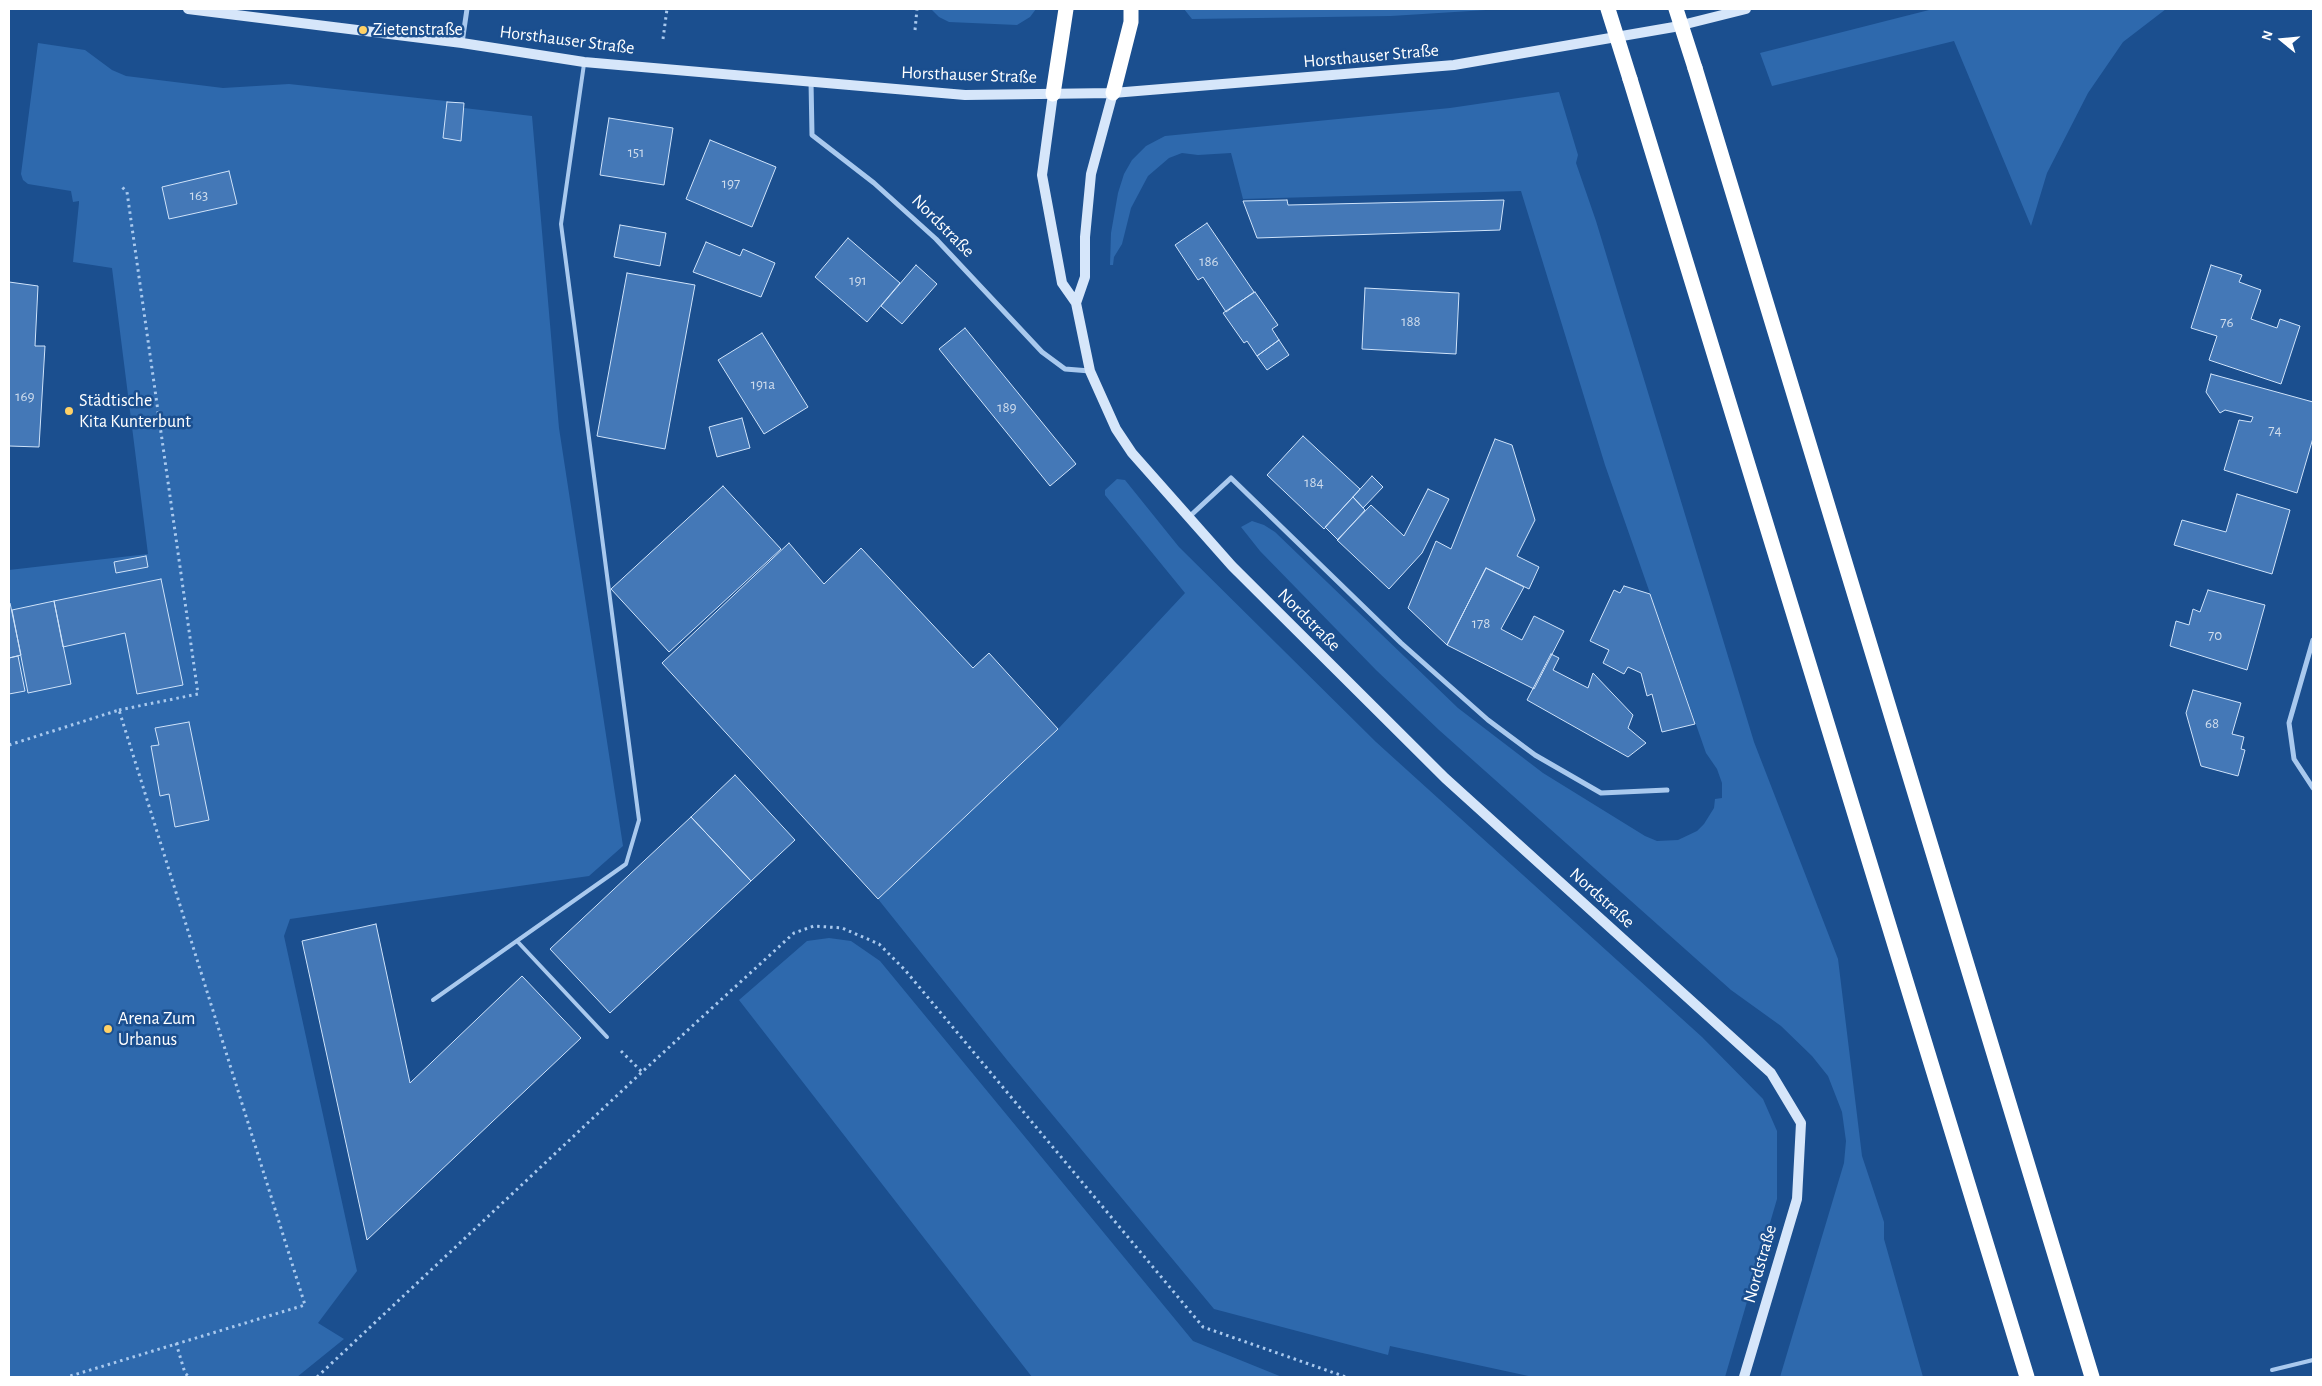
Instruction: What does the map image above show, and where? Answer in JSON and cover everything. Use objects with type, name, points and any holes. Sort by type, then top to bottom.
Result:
[{"type":"highway","points":[[1053,94],[1066,9]]},
{"type":"highway","points":[[1113,93],[1130,22],[1131,9]]},
{"type":"highway","points":[[1608,9],[2027,1377]]},
{"type":"highway","points":[[1676,9],[2092,1377]]},
{"type":"street","name":"Horsthauser Straße","points":[[188,9],[462,43],[584,62],[965,95],[1113,93],[1454,65],[1674,26],[1746,9]]},
{"type":"street","points":[[462,43],[468,9]]},
{"type":"street","name":"Nordstraße","points":[[810,81],[812,135],[874,183],[936,239],[1042,352],[1065,369],[1090,371]]},
{"type":"street","points":[[1076,303],[1085,277],[1085,237],[1091,174],[1113,93]]},
{"type":"street","name":"Nordstraße","points":[[1053,94],[1042,174],[1062,283],[1076,303],[1090,371],[1116,429],[1132,453],[1232,566],[1445,778],[1771,1073],[1801,1123],[1796,1199],[1744,1377]]},
{"type":"street","points":[[1188,517],[1231,478],[1401,643],[1488,720],[1535,755],[1601,793],[1667,790]]},
{"type":"street","points":[[2313,640],[2289,723],[2294,760],[2313,788]]},
{"type":"lane","points":[[433,1000],[626,864],[639,820],[561,224],[584,62]]},
{"type":"lane","points":[[517,941],[607,1037]]},
{"type":"lane","points":[[2272,1370],[2313,1360]]},
{"type":"path","points":[[663,39],[667,9]]},
{"type":"path","points":[[916,30],[917,9]]},
{"type":"path","points":[[9,745],[118,710],[198,694],[127,192],[121,186]]},
{"type":"path","points":[[67,1377],[305,1305],[118,710]]},
{"type":"path","points":[[317,1377],[642,1072],[794,933],[814,926],[842,928],[880,944],[911,977],[1203,1327],[1346,1377]]},
{"type":"path","points":[[607,1037],[642,1072]]},
{"type":"path","points":[[176,1343],[185,1374],[189,1377]]},
{"type":"shaded area","points":[[931,9],[1036,9],[1030,17],[1017,25],[949,22],[939,17]]},
{"type":"shaded area","points":[[1184,9],[1502,9],[1391,16],[1192,19]]},
{"type":"shaded area","points":[[1933,9],[2166,9],[2123,42],[2088,93],[2047,173],[2031,226],[1954,41],[1772,86],[1760,53]]},
{"type":"shaded area","points":[[38,43],[85,50],[112,70],[126,76],[223,88],[289,84],[464,103],[464,108],[532,116],[559,428],[623,846],[589,876],[290,919],[284,936],[357,1271],[318,1323],[344,1339],[297,1377],[9,1377],[9,570],[148,554],[112,268],[73,262],[79,201],[73,202],[71,191],[28,184],[23,180],[21,174]]},
{"type":"shaded area","points":[[1559,92],[1578,155],[1576,163],[1596,221],[1754,742],[1838,959],[1862,1156],[1884,1222],[1884,1239],[1923,1377],[1780,1377],[1844,1163],[1846,1141],[1842,1112],[1828,1076],[1812,1056],[1781,1026],[1731,990],[1439,730],[1376,670],[1260,551],[1241,527],[1252,521],[1264,525],[1275,532],[1458,708],[1543,773],[1645,836],[1657,841],[1678,840],[1697,831],[1704,824],[1714,808],[1715,799],[1722,798],[1722,783],[1717,769],[1706,753],[1605,465],[1521,191],[1243,199],[1231,153],[1198,155],[1182,153],[1169,158],[1148,176],[1131,208],[1122,244],[1114,257],[1113,265],[1110,265],[1111,233],[1118,193],[1124,174],[1132,160],[1146,146],[1165,136],[1450,108]]},
{"type":"shaded area","points":[[1117,479],[1125,480],[1179,547],[1376,742],[1702,1037],[1763,1099],[1777,1131],[1777,1199],[1725,1377],[1533,1377],[1390,1346],[1388,1355],[1214,1309],[1007,1060],[878,899],[1058,729],[1185,593],[1105,495],[1105,490]]},
{"type":"shaded area","points":[[829,938],[851,941],[880,961],[1193,1341],[1282,1377],[1032,1377],[739,1000],[807,941]]},
{"type":"building","points":[[447,102],[464,103],[461,141],[443,138]]},
{"type":"building","points":[[609,118],[673,128],[664,185],[600,175]]},
{"type":"building","points":[[710,140],[776,167],[752,227],[686,199]]},
{"type":"building","points":[[229,171],[237,204],[169,219],[162,187]]},
{"type":"building","points":[[1287,200],[1288,205],[1504,200],[1500,230],[1257,238],[1243,201]]},
{"type":"building","points":[[1207,223],[1254,292],[1226,312],[1203,277],[1198,280],[1175,245]]},
{"type":"building","points":[[620,225],[666,233],[660,266],[614,257]]},
{"type":"building","points":[[848,238],[900,283],[867,322],[815,277]]},
{"type":"building","points":[[706,242],[740,256],[743,249],[775,263],[761,297],[693,272]]},
{"type":"building","points":[[916,265],[937,284],[902,324],[881,306]]},
{"type":"building","points":[[2211,265],[2242,275],[2239,282],[2261,290],[2251,319],[2277,328],[2280,319],[2300,326],[2281,384],[2209,360],[2217,336],[2191,328]]},
{"type":"building","points":[[627,273],[695,285],[665,449],[597,436]]},
{"type":"building","points":[[9,282],[38,286],[35,346],[45,346],[39,447],[9,446]]},
{"type":"building","points":[[1365,288],[1459,293],[1456,354],[1362,349]]},
{"type":"building","points":[[1255,292],[1278,325],[1272,329],[1279,340],[1257,356],[1247,341],[1244,343],[1223,313]]},
{"type":"building","points":[[965,328],[1076,464],[1050,486],[939,349]]},
{"type":"building","points":[[762,333],[808,407],[764,434],[718,360]]},
{"type":"building","points":[[1279,340],[1289,355],[1267,370],[1257,356]]},
{"type":"building","points":[[2211,374],[2313,402],[2313,438],[2297,493],[2224,470],[2239,420],[2251,422],[2253,417],[2225,410],[2220,413],[2206,392]]},
{"type":"building","points":[[742,418],[750,448],[717,457],[709,427]]},
{"type":"building","points":[[1303,436],[1360,489],[1324,529],[1267,475]]},
{"type":"building","points":[[1495,439],[1512,445],[1535,520],[1517,556],[1539,567],[1529,589],[1486,568],[1447,645],[1408,608],[1436,541],[1451,549]]},
{"type":"building","points":[[1372,476],[1383,487],[1363,508],[1353,497]]},
{"type":"building","points":[[723,486],[781,549],[669,652],[611,589]]},
{"type":"building","points":[[1428,489],[1449,499],[1422,553],[1389,589],[1337,540],[1371,505],[1404,536]]},
{"type":"building","points":[[2237,494],[2290,510],[2272,574],[2174,545],[2182,520],[2226,532]]},
{"type":"building","points":[[1353,497],[1365,510],[1338,540],[1325,527]]},
{"type":"building","points":[[789,543],[824,584],[861,548],[973,668],[989,653],[1058,729],[878,899],[662,663]]},
{"type":"building","points":[[146,556],[148,567],[116,573],[114,562]]},
{"type":"building","points":[[1486,568],[1524,587],[1501,629],[1522,640],[1534,616],[1564,631],[1534,689],[1447,645]]},
{"type":"building","points":[[161,579],[183,685],[137,694],[125,633],[63,647],[54,601]]},
{"type":"building","points":[[1624,586],[1650,594],[1695,724],[1662,732],[1652,694],[1647,696],[1641,673],[1628,667],[1624,674],[1603,663],[1609,650],[1590,641],[1614,590],[1620,593]]},
{"type":"building","points":[[2208,590],[2265,605],[2247,670],[2170,646],[2176,621],[2189,625],[2193,609],[2200,612]]},
{"type":"building","points":[[54,601],[71,684],[28,693],[12,610]]},
{"type":"building","points":[[9,603],[21,655],[9,658]]},
{"type":"building","points":[[1551,654],[1559,658],[1553,670],[1588,688],[1593,673],[1633,715],[1628,728],[1646,743],[1628,757],[1527,700]]},
{"type":"building","points":[[18,656],[25,691],[9,694],[9,658]]},
{"type":"building","points":[[2193,690],[2241,703],[2232,734],[2244,737],[2241,749],[2245,750],[2238,776],[2201,766],[2186,713]]},
{"type":"building","points":[[189,722],[209,820],[175,827],[169,794],[160,796],[151,746],[159,745],[155,728]]},
{"type":"building","points":[[735,775],[795,840],[751,881],[691,817]]},
{"type":"building","points":[[691,817],[751,881],[610,1013],[550,949]]},
{"type":"building","points":[[376,924],[410,1083],[522,976],[581,1038],[367,1240],[302,941]]},
{"type":"place","name":"Zietenstraße","points":[[363,30]]},
{"type":"place","name":"Städtische Kita Kunterbunt","points":[[69,411]]},
{"type":"place","name":"Arena Zum Urbanus","points":[[108,1029]]}]
